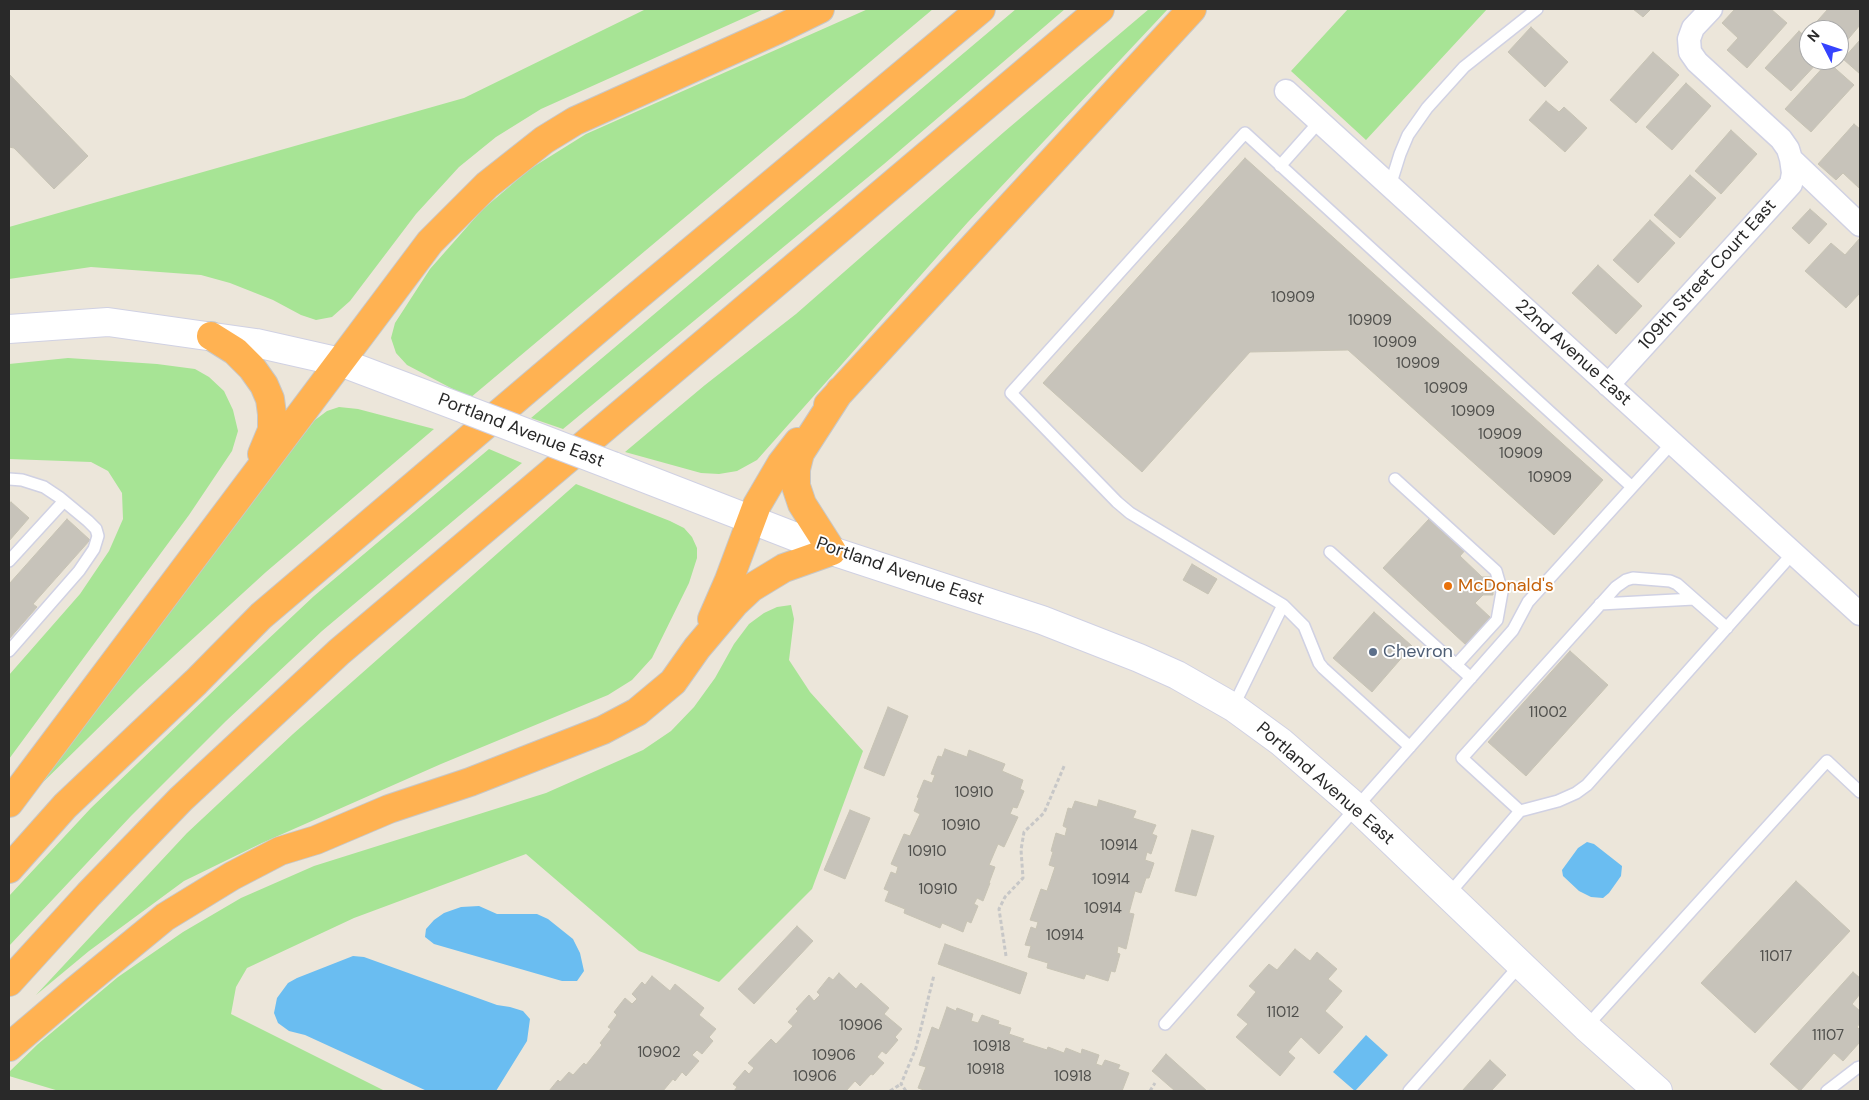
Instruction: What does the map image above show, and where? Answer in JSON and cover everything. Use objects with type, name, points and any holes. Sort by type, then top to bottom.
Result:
[{"type":"highway","points":[[9,803],[430,242],[487,185],[544,140],[575,121],[820,9]]},
{"type":"highway","points":[[9,869],[66,806],[196,682],[261,616],[623,308],[981,9]]},
{"type":"highway","points":[[9,982],[89,894],[181,799],[339,652],[1100,9]]},
{"type":"highway","points":[[698,648],[729,580],[751,518],[781,464],[840,391],[1192,9]]},
{"type":"highway","points":[[211,336],[235,351],[252,368],[264,385],[270,399],[272,430],[242,493]]},
{"type":"highway","points":[[9,1047],[165,917],[232,876],[280,851],[316,840],[389,809],[470,782],[603,730],[637,712],[673,682],[735,603],[751,588],[784,568],[832,550],[802,504],[796,486],[796,469],[800,453],[840,391]]},
{"type":"main road","name":"Portland Avenue East","points":[[9,329],[108,322],[256,343],[340,362],[832,550],[1069,630],[1177,675],[1233,707],[1281,742],[1356,807],[1586,1027],[1658,1091]]},
{"type":"street","points":[[1711,9],[1693,28],[1689,39],[1690,52],[1697,62],[1781,139],[1788,148],[1791,159],[1860,225]]},
{"type":"street","name":"22nd Avenue East","points":[[1286,91],[1860,614]]},
{"type":"street","name":"109th Street Court East","points":[[1608,385],[1791,184],[1793,173],[1791,159]]},
{"type":"lane","points":[[1390,186],[1408,135],[1426,108],[1464,67],[1537,9]]},
{"type":"lane","points":[[1280,166],[1320,122]]},
{"type":"lane","points":[[1410,747],[1319,664],[1304,626],[1283,605],[1130,513],[1010,393],[1245,133],[1632,487]]},
{"type":"lane","points":[[1165,1024],[1514,630],[1528,602],[1672,443]]},
{"type":"lane","points":[[9,479],[22,480],[44,488],[64,501],[96,529],[98,536],[94,549],[65,588],[9,651]]},
{"type":"lane","points":[[1395,479],[1496,571],[1502,592],[1497,620],[1456,665]]},
{"type":"lane","points":[[9,561],[64,501]]},
{"type":"lane","points":[[1330,552],[1471,678]]},
{"type":"lane","points":[[1448,895],[1520,811],[1558,801],[1576,793],[1586,785],[1793,553]]},
{"type":"lane","points":[[1520,811],[1462,758],[1616,587],[1626,580],[1633,578],[1670,581],[1676,584],[1727,628]]},
{"type":"lane","points":[[1600,604],[1694,599]]},
{"type":"lane","points":[[1233,707],[1283,605]]},
{"type":"lane","points":[[1586,1027],[1827,761],[1860,792]]},
{"type":"lane","points":[[1409,1091],[1520,964]]},
{"type":"lane","points":[[1827,1091],[1860,1067]]},
{"type":"path","points":[[1006,956],[998,910],[1005,898],[1023,878],[1021,850],[1024,832],[1044,813],[1065,764]]},
{"type":"path","points":[[890,1091],[901,1084],[916,1048],[934,975]]},
{"type":"path","points":[[1150,1091],[1155,1083]]},
{"type":"path","points":[[901,1084],[906,1091]]},
{"type":"green space","points":[[646,9],[764,9],[541,109],[496,137],[459,167],[416,214],[350,301],[332,317],[316,320],[230,283],[201,275],[91,267],[9,279],[9,227],[464,98]]},
{"type":"green space","points":[[868,9],[933,9],[470,398],[407,365],[396,353],[391,338],[395,323],[430,269],[482,210],[530,169],[586,134]]},
{"type":"green space","points":[[1016,9],[1065,9],[884,164],[563,429],[531,418]]},
{"type":"green space","points":[[1149,9],[1168,9],[968,222],[757,460],[737,471],[719,474],[701,473],[625,452],[705,385],[796,314],[1004,132]]},
{"type":"green space","points":[[1348,9],[1487,9],[1366,140],[1291,71]]},
{"type":"green space","points":[[68,358],[157,364],[195,369],[209,377],[224,391],[233,410],[238,431],[232,451],[189,515],[9,759],[9,675],[80,594],[109,551],[123,519],[122,493],[108,471],[91,462],[9,459],[9,364]]},
{"type":"green space","points":[[339,407],[358,409],[434,429],[266,572],[140,687],[32,793],[128,662],[315,420],[327,411]]},
{"type":"green space","points":[[489,449],[522,463],[322,631],[226,721],[131,816],[9,946],[9,896],[91,808],[314,596]]},
{"type":"green space","points":[[576,484],[684,528],[692,537],[697,548],[697,558],[689,583],[652,658],[632,680],[608,695],[441,764],[262,843],[184,881],[89,951],[36,995],[187,833],[293,734]]},
{"type":"green space","points":[[791,605],[794,619],[789,660],[810,692],[863,751],[812,889],[719,982],[639,951],[526,854],[354,918],[247,968],[236,987],[231,1014],[385,1091],[59,1091],[9,1076],[9,1072],[38,1044],[118,977],[183,932],[241,898],[314,866],[546,793],[643,750],[671,731],[694,707],[749,624],[764,613],[777,607]]},
{"type":"water","points":[[1587,842],[1594,844],[1622,866],[1621,876],[1603,898],[1591,897],[1579,891],[1563,876],[1562,870],[1578,848]]},
{"type":"water","points":[[479,906],[497,914],[537,914],[548,919],[573,939],[580,953],[584,971],[577,981],[562,981],[434,944],[425,937],[426,929],[444,913],[461,907]]},
{"type":"water","points":[[353,956],[364,957],[497,1005],[523,1011],[530,1019],[527,1041],[496,1091],[427,1091],[305,1035],[289,1031],[278,1023],[274,1013],[277,998],[288,983]]},
{"type":"water","points":[[1366,1035],[1388,1055],[1355,1091],[1333,1072]]},
{"type":"building","points":[[1633,9],[1651,9],[1643,17]]},
{"type":"building","points":[[1735,9],[1771,9],[1787,23],[1747,68],[1727,50],[1738,38],[1722,23]]},
{"type":"building","points":[[1828,9],[1860,9],[1860,25],[1849,38],[1849,20],[1818,20]]},
{"type":"building","points":[[1531,27],[1568,62],[1545,87],[1508,52]]},
{"type":"building","points":[[1799,31],[1799,70],[1811,70],[1791,91],[1765,68]]},
{"type":"building","points":[[1860,40],[1860,74],[1849,64],[1849,52]]},
{"type":"building","points":[[1653,52],[1679,75],[1636,123],[1610,100]]},
{"type":"building","points":[[1821,70],[1837,70],[1854,85],[1811,132],[1785,109]]},
{"type":"building","points":[[9,74],[88,156],[54,189],[14,148],[9,147]]},
{"type":"building","points":[[1686,83],[1711,106],[1672,150],[1646,127]]},
{"type":"building","points":[[1546,101],[1559,112],[1564,107],[1587,128],[1565,152],[1529,120]]},
{"type":"building","points":[[1854,124],[1860,129],[1859,188],[1843,173],[1836,180],[1818,164]]},
{"type":"building","points":[[1731,130],[1757,154],[1721,194],[1695,171]]},
{"type":"building","points":[[1245,158],[1603,480],[1554,535],[1348,350],[1250,352],[1142,472],[1043,383]]},
{"type":"building","points":[[1690,175],[1716,198],[1680,238],[1654,215]]},
{"type":"building","points":[[1810,209],[1827,224],[1809,244],[1792,228]]},
{"type":"building","points":[[1650,220],[1675,243],[1638,283],[1613,260]]},
{"type":"building","points":[[1860,238],[1860,293],[1846,308],[1805,271],[1831,243],[1845,255]]},
{"type":"building","points":[[1598,265],[1642,306],[1616,334],[1572,293]]},
{"type":"building","points":[[11,502],[29,518],[9,541],[9,505]]},
{"type":"building","points":[[67,519],[90,540],[33,604],[37,607],[9,639],[9,584]]},
{"type":"building","name":"McDonald's","points":[[1429,519],[1444,533],[1447,529],[1468,547],[1460,556],[1482,577],[1493,577],[1493,595],[1483,595],[1475,603],[1491,618],[1466,645],[1383,568]]},
{"type":"building","points":[[1192,564],[1217,579],[1208,594],[1183,580]]},
{"type":"building","name":"Chevron","points":[[1374,612],[1412,646],[1372,692],[1333,658]]},
{"type":"building","points":[[1570,651],[1608,685],[1526,776],[1488,742]]},
{"type":"building","points":[[888,707],[908,716],[884,776],[864,768]]},
{"type":"building","points":[[945,749],[967,757],[969,750],[1005,764],[1002,771],[1023,780],[1020,789],[1024,791],[1017,808],[1013,807],[1010,814],[1018,817],[1004,847],[998,844],[989,865],[995,867],[983,901],[977,898],[974,904],[978,906],[971,923],[967,921],[963,932],[942,923],[940,928],[904,913],[905,909],[885,901],[889,891],[884,889],[891,872],[896,874],[898,867],[891,864],[904,834],[910,836],[920,814],[914,811],[919,798],[917,797],[924,780],[932,783],[935,775],[931,774],[938,756],[942,757]]},
{"type":"building","points":[[1099,800],[1136,811],[1133,818],[1156,825],[1152,834],[1157,836],[1151,854],[1147,852],[1145,860],[1154,863],[1149,878],[1146,878],[1141,893],[1135,891],[1129,913],[1134,914],[1126,949],[1118,946],[1117,953],[1120,954],[1115,972],[1111,971],[1108,981],[1086,974],[1084,979],[1047,968],[1048,963],[1028,957],[1031,946],[1025,945],[1031,927],[1036,929],[1038,922],[1030,920],[1041,889],[1047,891],[1055,867],[1049,865],[1053,852],[1051,851],[1056,833],[1065,836],[1067,828],[1063,826],[1068,808],[1072,809],[1075,801],[1097,807]]},
{"type":"building","points":[[850,810],[870,818],[845,879],[824,870]]},
{"type":"building","points":[[1192,830],[1214,836],[1196,896],[1175,891]]},
{"type":"building","points":[[1796,881],[1850,931],[1755,1033],[1701,983]]},
{"type":"building","points":[[797,926],[813,941],[754,1004],[738,989]]},
{"type":"building","points":[[945,944],[1027,973],[1020,994],[938,964]]},
{"type":"building","points":[[1295,949],[1310,961],[1317,952],[1337,969],[1328,979],[1342,991],[1325,1011],[1343,1027],[1319,1054],[1301,1037],[1288,1052],[1295,1058],[1280,1076],[1236,1037],[1248,1024],[1237,1015],[1256,992],[1249,986],[1269,964],[1277,970]]},
{"type":"building","points":[[1853,972],[1860,978],[1860,994],[1852,1004],[1860,1011],[1860,1023],[1857,1027],[1860,1030],[1860,1042],[1843,1061],[1834,1053],[1800,1091],[1770,1064]]},
{"type":"building","points":[[839,973],[856,989],[861,983],[889,1008],[884,1014],[902,1029],[895,1037],[898,1040],[886,1054],[882,1051],[877,1057],[884,1063],[860,1086],[855,1081],[846,1091],[734,1091],[737,1087],[733,1084],[745,1070],[749,1074],[754,1068],[748,1063],[771,1039],[776,1044],[793,1026],[788,1022],[798,1011],[796,1009],[809,995],[814,1001],[820,995],[817,992],[829,977],[833,980]]},
{"type":"building","points":[[652,976],[670,991],[675,984],[704,1008],[699,1015],[716,1029],[709,1037],[713,1041],[702,1054],[697,1050],[692,1055],[699,1061],[686,1076],[682,1072],[663,1091],[549,1091],[558,1080],[560,1082],[569,1072],[573,1075],[584,1063],[586,1065],[602,1045],[600,1043],[611,1029],[608,1027],[617,1015],[614,1012],[625,998],[632,1004],[637,999],[632,994],[642,982],[645,985]]},
{"type":"building","points":[[947,1007],[956,1011],[957,1008],[973,1014],[971,1021],[978,1023],[982,1015],[999,1021],[998,1024],[1011,1028],[1009,1034],[1024,1039],[1022,1042],[1047,1050],[1048,1047],[1064,1053],[1066,1048],[1081,1054],[1082,1049],[1099,1055],[1096,1064],[1102,1066],[1105,1060],[1120,1065],[1118,1069],[1129,1073],[1122,1091],[927,1091],[918,1088],[926,1067],[919,1065],[932,1027],[939,1030]]},
{"type":"building","points":[[1166,1054],[1207,1091],[1175,1091],[1152,1071]]},
{"type":"building","points":[[1490,1060],[1506,1075],[1491,1091],[1462,1091]]},
{"type":"place","name":"McDonald's","points":[[1448,586]]},
{"type":"place","name":"Chevron","points":[[1373,652]]}]
